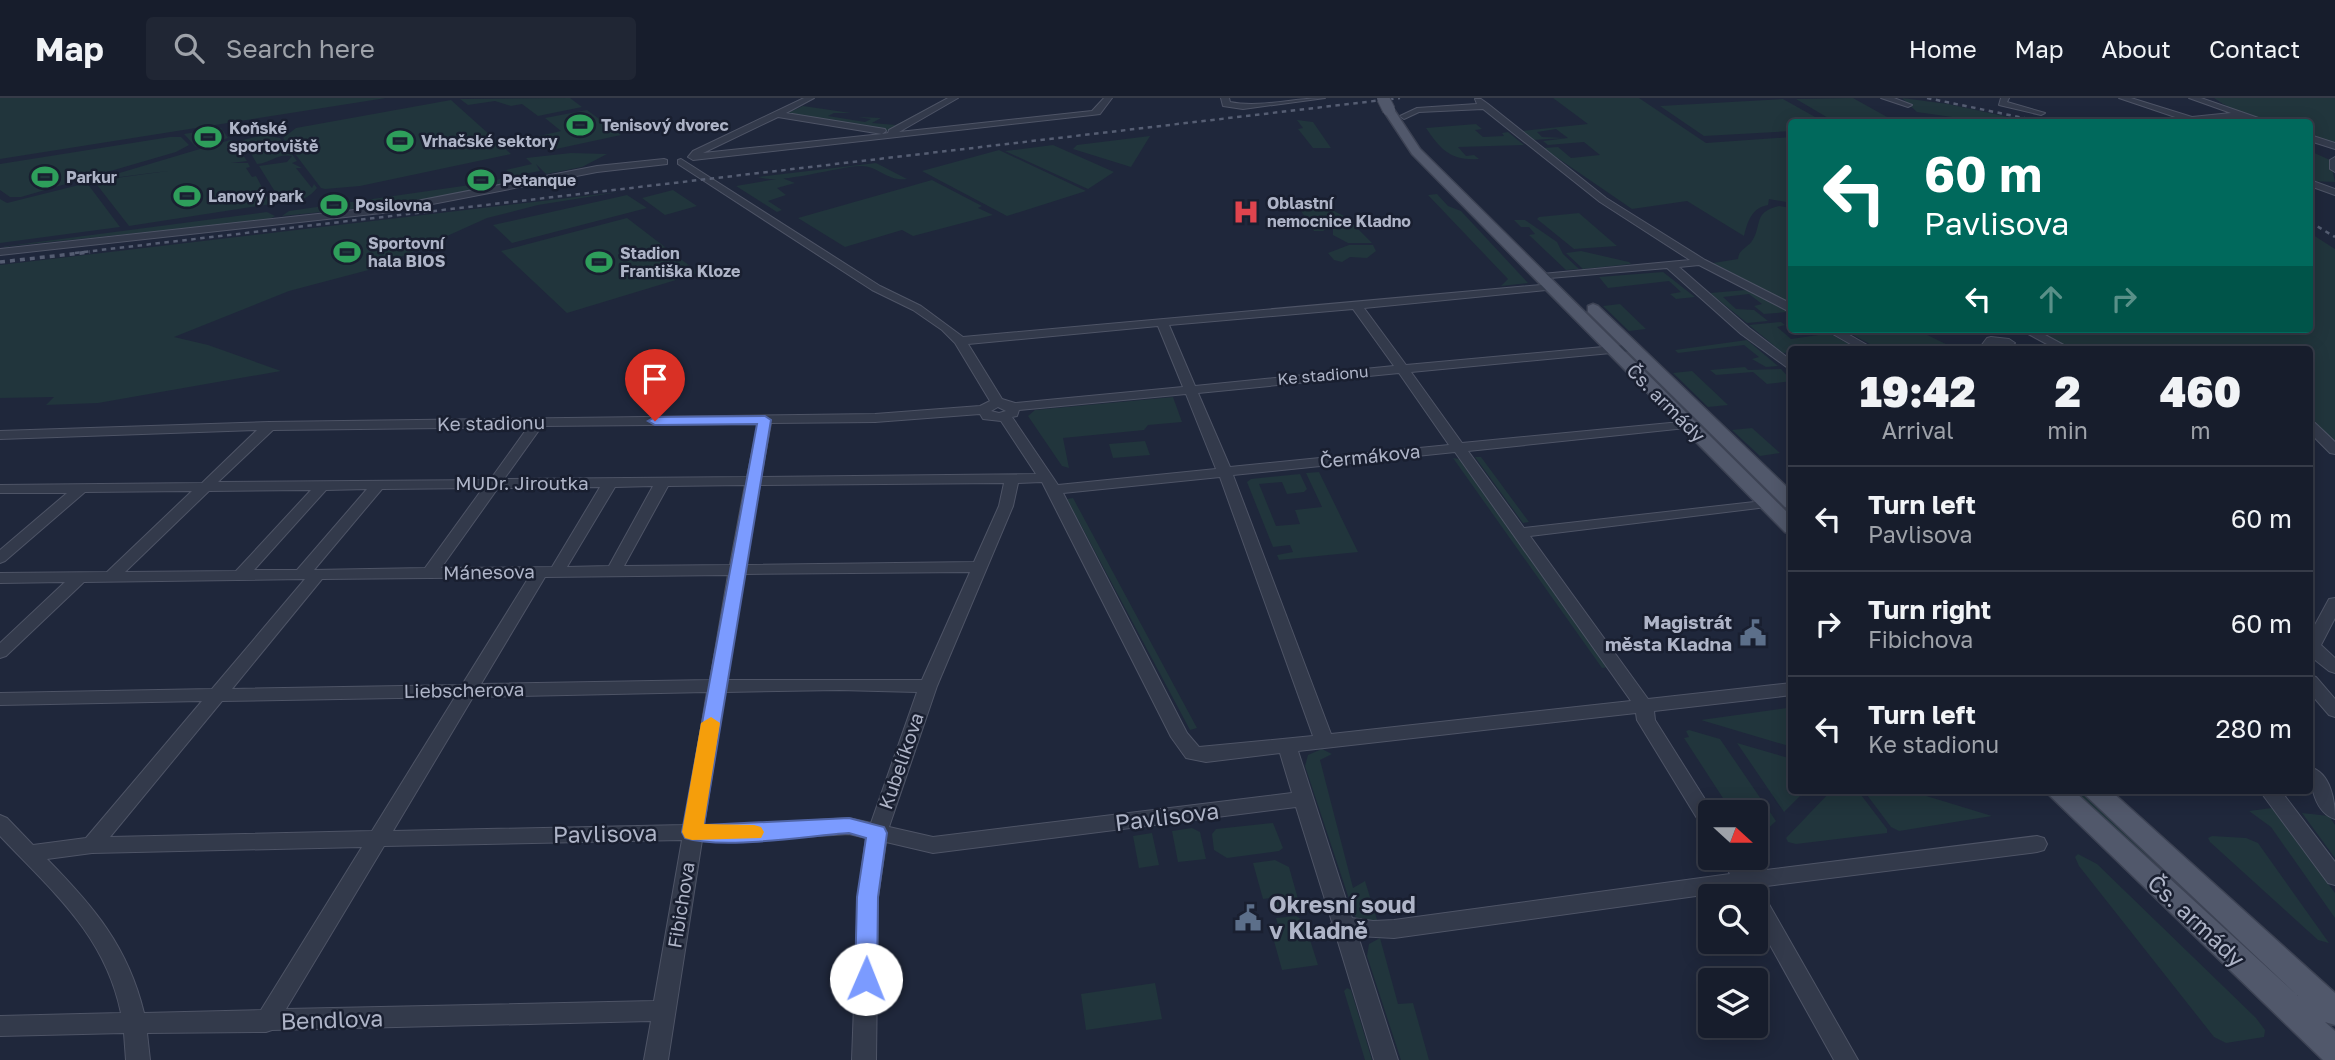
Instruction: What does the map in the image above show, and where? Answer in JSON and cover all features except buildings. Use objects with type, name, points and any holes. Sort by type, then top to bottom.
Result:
[{"type":"main road","name":"Čs. armády","points":[[1383,98],[1397,108],[1438,158],[1612,348],[1788,524]]},
{"type":"main road","name":"Čs. armády","points":[[1551,280],[1632,347],[1788,499]]},
{"type":"main road","name":"Čs. armády","points":[[2061,794],[2335,1051]]},
{"type":"main road","name":"Čs. armády","points":[[2097,794],[2335,1012]]},
{"type":"street","points":[[678,156],[810,98]]},
{"type":"street","points":[[777,114],[888,134],[954,98]]},
{"type":"street","points":[[0,252],[411,206],[597,169],[678,156],[1096,113],[1108,98]]},
{"type":"street","points":[[1227,102],[1246,106],[1321,98]]},
{"type":"street","points":[[1885,98],[1908,105]]},
{"type":"street","points":[[2005,98],[2002,103],[2041,113]]},
{"type":"street","points":[[2123,98],[2188,119]]},
{"type":"street","points":[[2193,98],[2257,119]]},
{"type":"street","points":[[2209,98],[2222,107]]},
{"type":"street","points":[[1397,108],[1417,110],[1485,102],[1603,200],[1701,262],[1788,307]]},
{"type":"street","points":[[2209,119],[2244,115]]},
{"type":"street","points":[[2313,139],[2335,146]]},
{"type":"street","points":[[678,156],[876,288],[930,315],[960,341],[1005,408],[1049,484],[1186,748],[1193,753],[1206,755],[1287,747],[1788,690]]},
{"type":"street","points":[[2335,160],[2335,169]]},
{"type":"street","points":[[2313,184],[2335,192]]},
{"type":"street","points":[[960,341],[1356,305],[1701,262]]},
{"type":"street","points":[[1671,266],[1745,331],[1788,364]]},
{"type":"street","points":[[1356,305],[1462,449],[1645,708],[1646,720],[1698,804]]},
{"type":"street","points":[[1162,321],[1224,471],[1325,743]]},
{"type":"street","points":[[1837,333],[1862,346]]},
{"type":"street","points":[[2033,333],[2059,346]]},
{"type":"street","points":[[1987,346],[1991,341],[2013,346]]},
{"type":"street","name":"Ke stadionu","points":[[0,435],[269,426],[875,418],[1005,408],[1188,388],[1632,347]]},
{"type":"street","name":"Fibichova","points":[[656,1060],[692,832],[765,420]]},
{"type":"street","points":[[430,573],[538,422]]},
{"type":"street","name":"Čermákova","points":[[1049,484],[1462,449],[1686,424]]},
{"type":"street","points":[[112,576],[269,426]]},
{"type":"street","points":[[2316,436],[2335,450]]},
{"type":"street","name":"MUDr. Jiroutka","points":[[0,489],[753,480],[1012,480],[1049,484]]},
{"type":"street","name":"Kubelíkova","points":[[864,1060],[868,897],[877,833],[928,686],[1006,506],[1012,480]]},
{"type":"street","points":[[614,570],[663,482]]},
{"type":"street","points":[[266,1022],[467,690],[610,483]]},
{"type":"street","points":[[241,575],[323,485]]},
{"type":"street","points":[[92,845],[218,693],[378,485]]},
{"type":"street","points":[[0,558],[80,489]]},
{"type":"street","points":[[1521,533],[1767,503]]},
{"type":"street","name":"Mánesova","points":[[0,578],[979,567]]},
{"type":"street","points":[[0,652],[81,576]]},
{"type":"street","points":[[2313,644],[2335,603]]},
{"type":"street","points":[[2313,650],[2335,667]]},
{"type":"street","points":[[2313,685],[2335,711]]},
{"type":"street","name":"Liebscherova","points":[[0,699],[218,693],[928,686]]},
{"type":"street","points":[[1287,747],[1301,799],[1386,1060]]},
{"type":"street","points":[[2313,779],[2335,812]]},
{"type":"street","points":[[2272,794],[2335,877]]},
{"type":"street","name":"Pavlisova","points":[[29,853],[92,845],[692,832],[724,834],[849,826],[933,845],[1301,799]]},
{"type":"street","points":[[0,822],[102,937],[121,975],[136,1023],[138,1060]]},
{"type":"street","points":[[1768,888],[2037,845]]},
{"type":"street","points":[[1341,925],[1373,930],[1394,929],[1698,897]]},
{"type":"street","points":[[1768,921],[1846,1060]]},
{"type":"street","name":"Bendlova","points":[[0,1026],[665,1011]]},
{"type":"shaded area","points":[[0,98],[386,98],[0,159]]},
{"type":"shaded area","points":[[570,98],[582,107],[538,116],[522,104],[511,106],[495,101],[468,105],[460,99]]},
{"type":"shaded area","points":[[951,98],[889,131],[788,113],[803,106],[851,113],[834,113],[828,116],[865,122],[871,119],[858,117],[881,118],[872,123],[896,125]]},
{"type":"shaded area","points":[[1553,98],[1639,98],[1706,143],[1788,137],[1788,202],[1769,199],[1768,205],[1751,216],[1744,236],[1687,201],[1632,209],[1543,148],[1558,147],[1571,158],[1600,155],[1584,142],[1548,145],[1543,141],[1568,138],[1556,129],[1537,132],[1542,137],[1565,138],[1532,140],[1522,131],[1588,124]]},
{"type":"shaded area","points":[[1853,98],[1891,119],[1830,119],[1796,99]]},
{"type":"shaded area","points":[[1902,98],[1948,104],[2017,119],[1966,119],[1917,112]]},
{"type":"shaded area","points":[[2214,98],[2335,98],[2335,143],[2313,136],[2313,119],[2260,118]]},
{"type":"shaded area","points":[[1783,99],[1819,119],[1788,119],[1788,131],[1704,136],[1660,106]]},
{"type":"shaded area","points":[[451,100],[511,154],[360,186],[325,189],[321,188],[283,138],[296,128]]},
{"type":"shaded area","name":"Tenisový dvorec","points":[[587,110],[621,135],[556,149],[539,136],[561,131],[545,118]]},
{"type":"shaded area","points":[[1297,120],[1313,122],[1331,148],[1313,148],[1298,129],[1303,128]]},
{"type":"shaded area","points":[[1476,124],[1482,129],[1475,130],[1483,137],[1504,136],[1502,133],[1508,132],[1524,145],[1458,147],[1466,156],[1474,155],[1479,159],[1461,158],[1442,148],[1426,128]]},
{"type":"shaded area","name":"Koňské sportoviště","points":[[221,128],[228,138],[196,147],[184,134]]},
{"type":"shaded area","points":[[263,135],[280,138],[297,161],[292,163],[302,168],[296,168],[312,188],[314,184],[317,188],[310,195],[297,202],[282,203],[259,166],[287,162],[292,156],[282,156],[257,164],[243,140]]},
{"type":"shaded area","points":[[1150,136],[1131,167],[1073,149],[1077,145]]},
{"type":"shaded area","name":"Parkur","points":[[181,137],[189,145],[176,152],[21,197],[10,197],[0,190],[0,164]]},
{"type":"shaded area","points":[[234,141],[247,161],[96,180]]},
{"type":"shaded area","points":[[1053,145],[1114,172],[1088,189],[1005,151]]},
{"type":"shaded area","points":[[999,150],[1086,191],[1007,216],[922,171]]},
{"type":"shaded area","points":[[2313,152],[2330,160],[2335,182],[2313,181]]},
{"type":"shaded area","points":[[571,153],[607,154],[582,167],[546,174],[536,164],[540,171],[513,176],[506,170],[532,164],[526,158]]},
{"type":"shaded area","name":"Lanový park","points":[[227,163],[248,163],[250,167],[246,168],[252,177],[256,176],[271,204],[129,226],[94,181]]},
{"type":"shaded area","points":[[876,163],[907,179],[894,178],[866,166],[780,179],[758,177]]},
{"type":"shaded area","points":[[491,175],[496,180],[504,178],[509,185],[401,204],[282,216],[289,211],[470,185],[466,181]]},
{"type":"shaded area","points":[[782,178],[795,183],[777,188],[786,195],[768,201],[782,210],[777,212],[736,186]]},
{"type":"shaded area","points":[[932,180],[982,206],[978,208],[993,215],[913,236],[902,230],[845,247],[798,218]]},
{"type":"shaded area","points":[[87,183],[120,227],[0,243],[0,199],[7,203]]},
{"type":"shaded area","points":[[673,190],[697,206],[665,215],[642,198]]},
{"type":"shaded area","points":[[619,192],[538,205],[487,218],[376,268],[289,291],[174,337],[208,345],[281,371],[98,403],[46,405],[54,397],[0,398],[0,265]]},
{"type":"shaded area","points":[[1437,194],[1448,206],[1461,211],[1528,283],[1501,286],[1508,279],[1428,195]]},
{"type":"shaded area","points":[[627,195],[647,208],[512,243],[493,225]]},
{"type":"shaded area","points":[[1779,206],[1788,207],[1788,302],[1713,263],[1738,259],[1741,251],[1752,241],[1761,216]]},
{"type":"shaded area","points":[[1326,207],[1344,216],[1323,231],[1314,231],[1301,211]]},
{"type":"shaded area","points":[[267,212],[275,216],[268,220],[0,247]]},
{"type":"shaded area","points":[[1579,213],[1617,246],[1574,249],[1537,219]]},
{"type":"shaded area","name":"Stadion Františka Kloze","points":[[627,218],[699,273],[567,313],[501,251]]},
{"type":"shaded area","points":[[1347,218],[1372,243],[1348,243],[1333,235],[1333,226]]},
{"type":"shaded area","points":[[1514,220],[1525,220],[1557,242],[1563,254],[1579,269],[1566,270],[1529,235],[1535,234],[1529,227],[1521,227]]},
{"type":"shaded area","points":[[2313,235],[2335,249],[2335,440],[2329,439],[2313,424],[2313,346],[2063,346],[2039,333],[2313,333]]},
{"type":"shaded area","points":[[1349,245],[1373,245],[1376,251],[1367,258],[1350,257],[1342,262],[1334,260],[1328,253]]},
{"type":"shaded area","points":[[1581,251],[1631,264],[1583,269],[1566,253]]},
{"type":"shaded area","points":[[1663,272],[1695,297],[1676,299],[1670,294],[1681,292],[1669,281],[1608,288],[1599,277]]},
{"type":"shaded area","points":[[1746,290],[1788,312],[1764,314],[1754,306],[1762,304],[1749,294],[1723,297],[1736,309],[1754,310],[1768,321],[1747,323],[1710,293]]},
{"type":"shaded area","points":[[1620,304],[1646,329],[1629,331],[1603,306]]},
{"type":"shaded area","points":[[1781,322],[1785,325],[1777,327],[1791,339],[1829,333],[1853,346],[1788,346],[1788,352],[1783,353],[1749,325]]},
{"type":"shaded area","points":[[1849,333],[1923,333],[1950,346],[1874,346]]},
{"type":"shaded area","points":[[1747,340],[1778,366],[1766,367],[1752,359],[1759,357],[1744,345],[1678,353],[1675,350]]},
{"type":"shaded area","points":[[1745,367],[1748,370],[1781,369],[1788,377],[1788,381],[1767,384],[1753,372],[1716,375],[1710,370]]},
{"type":"shaded area","points":[[1692,371],[1728,405],[1708,407],[1673,373]]},
{"type":"shaded area","points":[[1173,397],[1182,422],[1148,425],[1144,430],[1063,438],[1069,468],[1062,466],[1028,416],[1035,410]]},
{"type":"shaded area","points":[[1752,428],[1780,453],[1760,456],[1732,430]]},
{"type":"shaded area","points":[[1145,441],[1150,455],[1113,458],[1109,444]]},
{"type":"shaded area","points":[[1475,457],[1481,457],[1529,522],[1523,523]]},
{"type":"shaded area","points":[[1453,458],[1459,459],[1609,667],[1602,668]]},
{"type":"shaded area","points":[[1319,472],[1358,552],[1279,560],[1277,555],[1293,552],[1290,545],[1273,547],[1247,482],[1251,479],[1300,474],[1307,489],[1304,492],[1287,494],[1282,482],[1259,484],[1276,526],[1300,524],[1295,510],[1322,507],[1306,473]]},
{"type":"shaded area","points":[[1073,498],[1197,728],[1190,730],[1067,499]]},
{"type":"shaded area","points":[[1787,708],[1788,746],[1701,720]]},
{"type":"shaded area","points":[[1686,731],[1720,739],[1762,800],[1724,800],[1684,738],[1689,737]]},
{"type":"shaded area","points":[[1737,743],[1788,758],[1788,794],[1802,794],[1784,812]]},
{"type":"shaded area","points":[[1322,749],[1332,754],[1320,760],[1353,888],[1365,881],[1378,923],[1357,919],[1354,914],[1305,766],[1308,755]]},
{"type":"shaded area","points":[[1828,794],[1860,794],[1887,829],[1887,833],[1796,844],[1788,842],[1786,838]]},
{"type":"shaded area","points":[[1866,794],[1920,794],[1992,816],[1899,831],[1891,827]]},
{"type":"shaded area","points":[[2074,794],[2084,794],[2322,1015],[2312,1017]]},
{"type":"shaded area","points":[[2272,808],[2335,893],[2335,918],[2271,827],[2249,811]]},
{"type":"shaded area","points":[[1768,809],[1776,821],[1768,829]]},
{"type":"shaded area","points":[[2302,813],[2329,816],[2335,825],[2335,858]]},
{"type":"shaded area","points":[[1273,823],[1283,848],[1279,851],[1227,858],[1214,850],[1212,834],[1216,829]]},
{"type":"shaded area","points":[[1192,828],[1200,832],[1206,859],[1178,862],[1172,831]]},
{"type":"shaded area","points":[[1152,833],[1159,865],[1139,868],[1133,836]]},
{"type":"shaded area","points":[[2208,838],[2246,838],[2258,843],[2329,943],[2318,940],[2210,842]]},
{"type":"shaded area","points":[[2078,854],[2097,864],[2256,1018],[2265,1030],[2264,1037],[2226,1043],[2214,1037],[2079,866],[2075,857]]},
{"type":"shaded area","points":[[1275,860],[1289,867],[1298,899],[1293,906],[1273,909],[1270,898],[1263,899],[1253,863]]},
{"type":"shaded area","points":[[1296,916],[1304,921],[1318,965],[1282,970],[1271,930],[1279,929],[1276,918]]},
{"type":"shaded area","points":[[1380,938],[1398,1004],[1413,1003],[1429,1060],[1401,1060],[1367,956],[1369,944]]},
{"type":"shaded area","points":[[1155,983],[1162,1019],[1086,1030],[1081,994]]},
{"type":"shaded area","points":[[1347,988],[1351,990],[1372,1060],[1365,1060],[1344,991]]},
{"type":"railway","points":[[75,253],[1400,98]]},
{"type":"railway","points":[[1927,98],[2028,119]]},
{"type":"railway","points":[[2313,224],[2335,237]]},
{"type":"railway","points":[[0,262],[90,252]]},
{"type":"slow traffic","points":[[711,723],[692,832],[754,832]]},
{"type":"place","name":"Tenisový dvorec","points":[[580,125]]},
{"type":"place","name":"Koňské sportoviště","points":[[208,137]]},
{"type":"place","name":"Vrhačské sektory","points":[[400,141]]},
{"type":"place","name":"Parkur","points":[[45,177]]},
{"type":"place","name":"Petanque","points":[[481,180]]},
{"type":"place","name":"Lanový park","points":[[187,196]]},
{"type":"place","name":"Posilovna","points":[[334,205]]},
{"type":"place","name":"Oblastní nemocnice Kladno","points":[[1246,212]]},
{"type":"place","name":"Sportovní hala BIOS","points":[[347,252]]},
{"type":"place","name":"Stadion Františka Kloze","points":[[599,262]]},
{"type":"place","name":"Magistrát města Kladna","points":[[1753,633]]},
{"type":"place","name":"Okresní soud v Kladně","points":[[1248,918]]},
{"type":"route","points":[[655,421],[765,420],[692,832],[724,834],[849,826],[877,833],[868,897],[866,979]]}]
